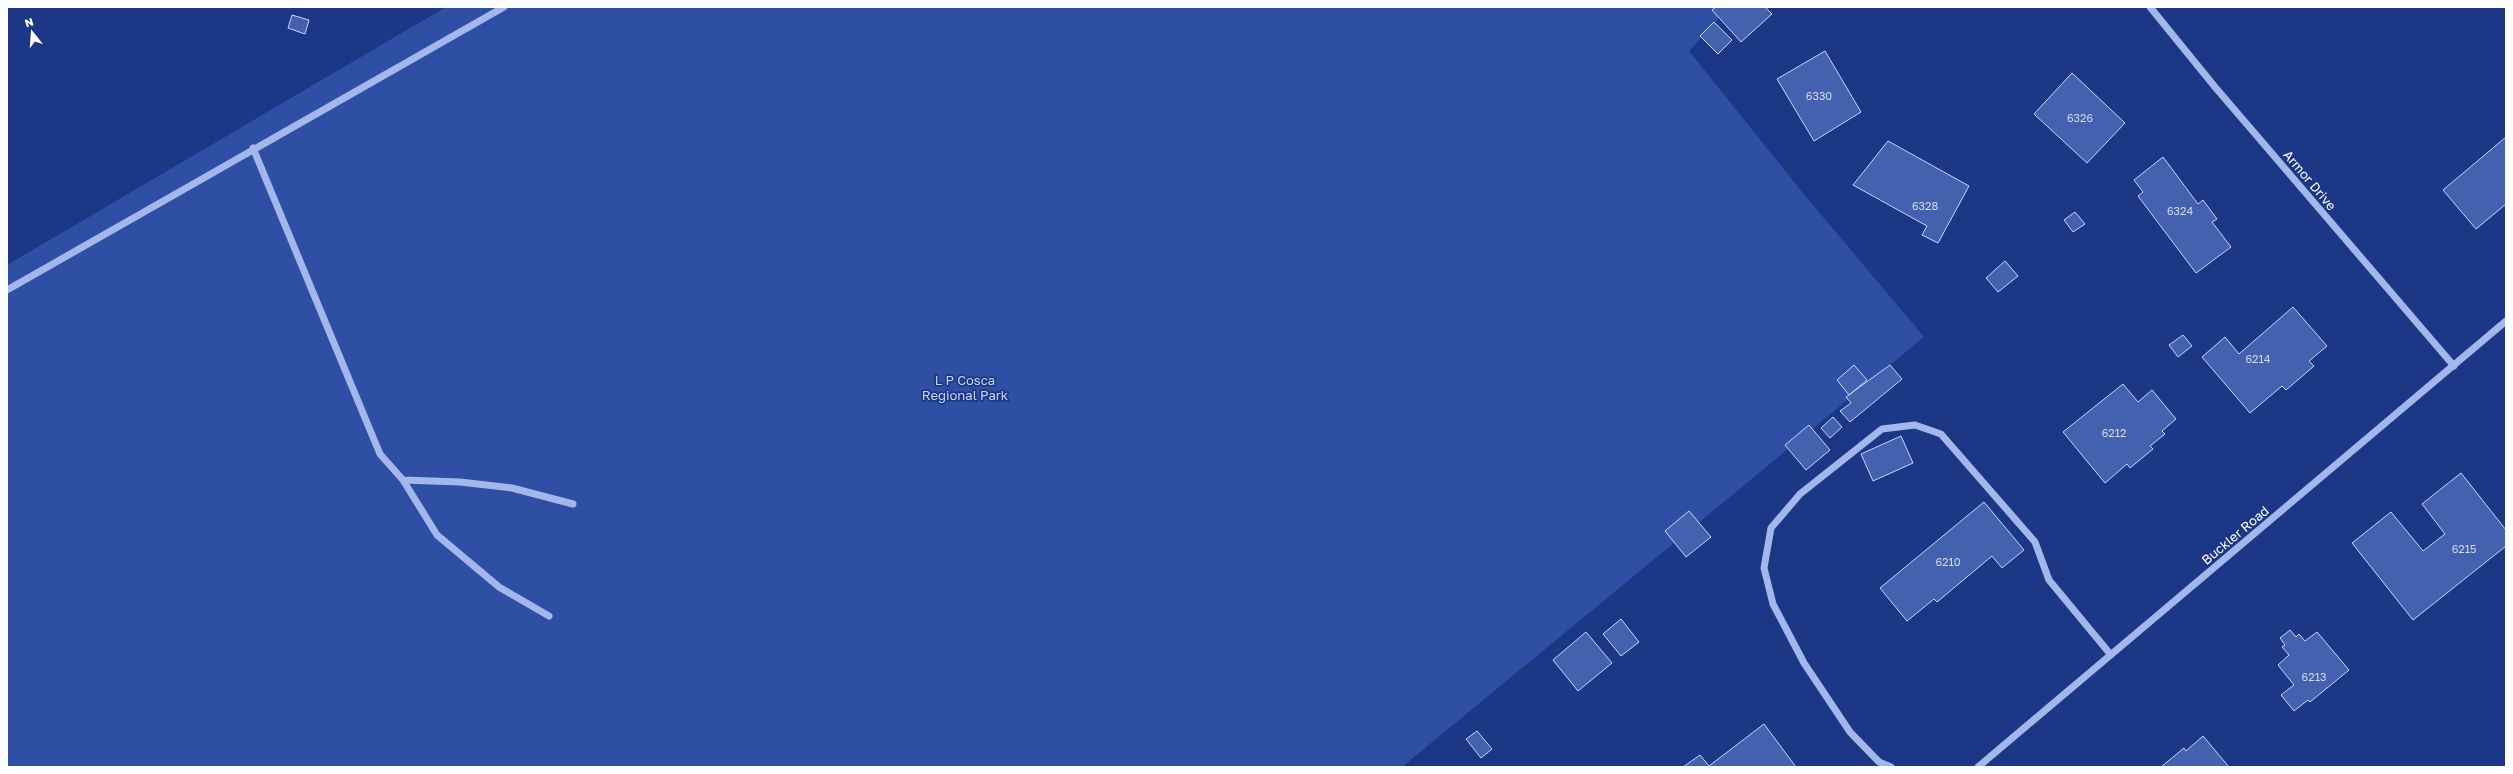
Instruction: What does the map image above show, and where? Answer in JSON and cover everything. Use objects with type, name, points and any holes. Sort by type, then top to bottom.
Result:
[{"type":"street","points":[[7,290],[253,148],[504,7]]},
{"type":"street","name":"Armor Drive","points":[[2150,7],[2215,87],[2454,366]]},
{"type":"street","points":[[253,148],[371,437],[380,454],[403,480],[438,535],[499,587],[549,616]]},
{"type":"street","name":"Buckler Road","points":[[1978,767],[2506,321]]},
{"type":"street","points":[[1891,767],[1879,762],[1850,732],[1804,663],[1773,604],[1764,568],[1771,528],[1800,494],[1882,429],[1915,425],[1940,434],[2036,542],[2049,580],[2111,655]]},
{"type":"street","points":[[403,480],[460,482],[512,488],[574,504]]},
{"type":"green space","name":"L P Cosca Regional Park","points":[[446,7],[1729,7],[1689,51],[1803,193],[1924,337],[1402,767],[7,767],[7,265]]},
{"type":"building","points":[[1716,7],[1765,7],[1772,14],[1741,42],[1712,10]]},
{"type":"building","points":[[292,15],[309,20],[305,34],[288,28]]},
{"type":"building","points":[[1714,22],[1732,40],[1718,54],[1700,36]]},
{"type":"building","points":[[1825,51],[1861,112],[1814,141],[1777,79]]},
{"type":"building","points":[[2072,73],[2125,123],[2087,163],[2034,114]]},
{"type":"building","points":[[2506,137],[2506,204],[2476,229],[2443,190]]},
{"type":"building","points":[[1888,141],[1969,186],[1938,243],[1922,235],[1927,226],[1853,185]]},
{"type":"building","points":[[2163,157],[2198,204],[2203,200],[2217,219],[2212,222],[2231,247],[2196,273],[2138,196],[2143,192],[2134,180]]},
{"type":"building","points":[[2075,212],[2085,224],[2073,232],[2064,220]]},
{"type":"building","points":[[2005,261],[2018,276],[1998,292],[1986,278]]},
{"type":"building","points":[[2293,307],[2327,346],[2309,361],[2314,366],[2286,390],[2282,386],[2250,413],[2202,357],[2225,337],[2239,354]]},
{"type":"building","points":[[2183,335],[2192,346],[2178,357],[2169,345]]},
{"type":"building","points":[[1854,365],[1867,380],[1849,395],[1837,380]]},
{"type":"building","points":[[1890,365],[1902,379],[1850,422],[1840,411],[1851,403],[1846,397]]},
{"type":"building","points":[[2123,384],[2138,402],[2152,390],[2176,419],[2162,431],[2165,434],[2150,446],[2153,449],[2130,468],[2127,464],[2105,483],[2063,432]]},
{"type":"building","points":[[1833,417],[1842,427],[1830,438],[1821,428]]},
{"type":"building","points":[[1809,425],[1830,450],[1806,470],[1785,445]]},
{"type":"building","points":[[1901,436],[1913,463],[1873,481],[1861,454]]},
{"type":"building","points":[[2461,473],[2506,530],[2506,546],[2413,620],[2352,543],[2391,512],[2423,551],[2445,534],[2422,504]]},
{"type":"building","points":[[1984,502],[2024,550],[2002,568],[1992,556],[1937,602],[1934,599],[1907,621],[1880,588]]},
{"type":"building","points":[[1689,511],[1711,537],[1686,557],[1665,531]]},
{"type":"building","points":[[1621,619],[1639,642],[1621,656],[1603,634]]},
{"type":"building","points":[[2290,630],[2296,637],[2299,634],[2305,641],[2317,632],[2349,670],[2310,702],[2308,700],[2294,711],[2281,695],[2294,685],[2278,665],[2289,655],[2282,647],[2285,645],[2280,638]]},
{"type":"building","points":[[1586,632],[1612,663],[1578,691],[1553,660]]},
{"type":"building","points":[[1764,724],[1796,767],[1683,767],[1700,755],[1709,766]]},
{"type":"building","points":[[1477,731],[1492,749],[1481,758],[1466,739]]},
{"type":"building","points":[[2203,736],[2229,767],[2161,767],[2184,748],[2186,751]]}]
